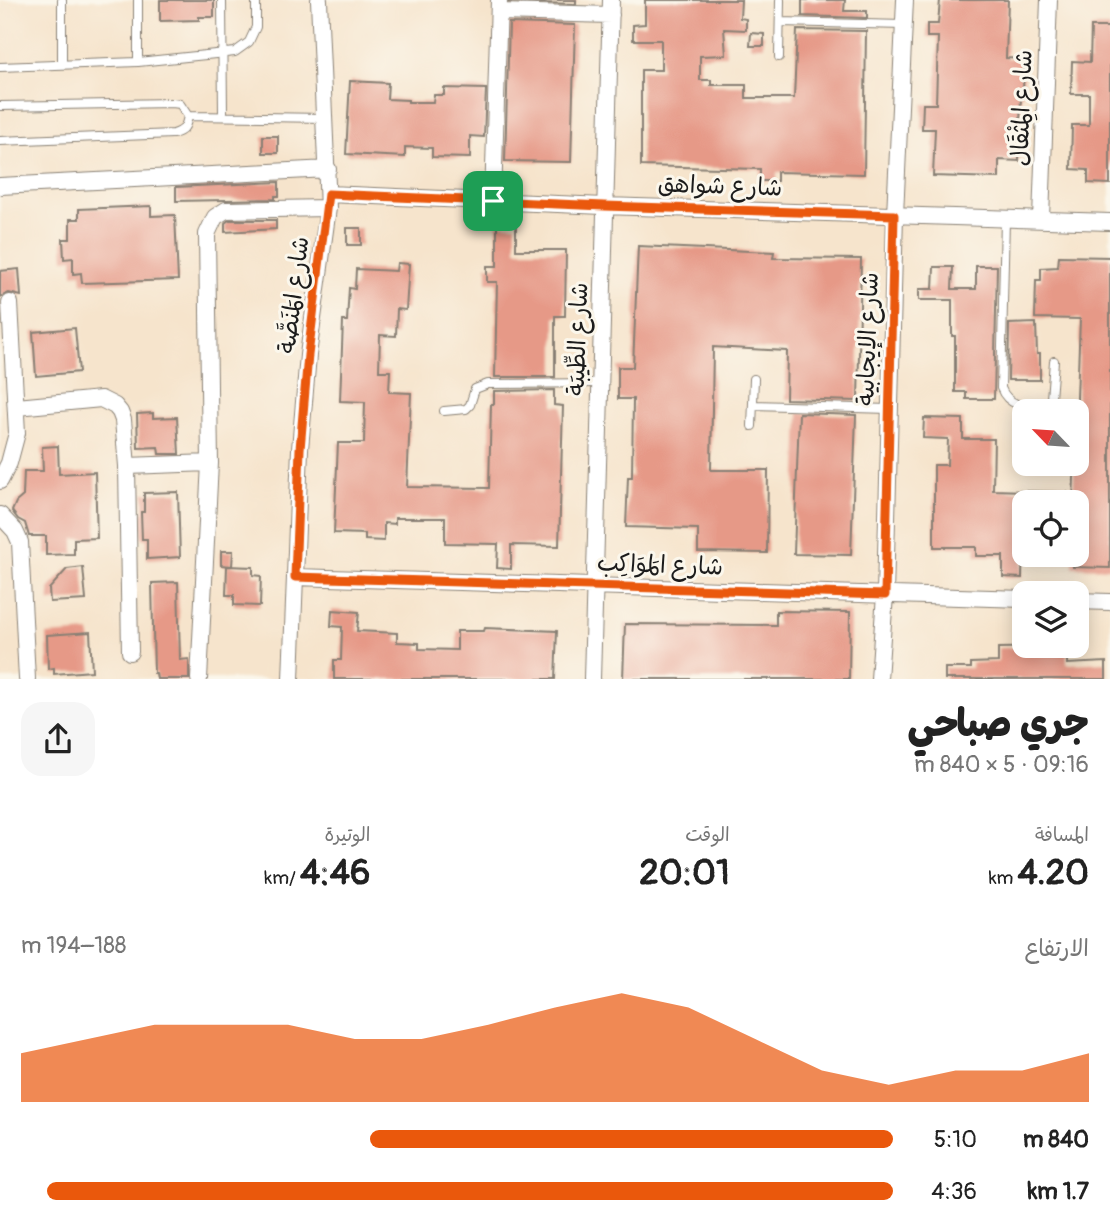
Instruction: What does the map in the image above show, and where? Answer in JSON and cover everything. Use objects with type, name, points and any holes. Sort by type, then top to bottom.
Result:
[{"type":"street","name":"شارع المَنَصَّة","points":[[291,679],[300,449],[308,355],[328,201],[319,0]]},
{"type":"street","name":"شارع الإيجابية","points":[[880,679],[885,595],[894,215],[905,0]]},
{"type":"street","name":"شارع المِثْقَال","points":[[1041,219],[1048,0]]},
{"type":"street","points":[[493,201],[499,6],[611,8]]},
{"type":"street","name":"شارع الطِّيبَة","points":[[592,679],[611,8]]},
{"type":"street","points":[[0,186],[328,169]]},
{"type":"street","name":"شارع شواهق","points":[[200,679],[210,463],[207,234],[215,217],[226,210],[328,201],[493,201],[1110,222]]},
{"type":"street","points":[[0,481],[15,447],[17,407],[6,340],[10,303]]},
{"type":"street","points":[[17,407],[101,399],[108,401],[121,412],[127,466],[130,652]]},
{"type":"street","points":[[127,466],[210,463]]},
{"type":"street","points":[[0,515],[15,531],[20,542],[27,679]]},
{"type":"street","name":"شارع المَوَاكِب","points":[[295,577],[1012,599]]},
{"type":"street","points":[[1089,601],[1110,602]]},
{"type":"lane","points":[[62,0],[62,64]]},
{"type":"lane","points":[[138,0],[138,62]]},
{"type":"lane","points":[[222,0],[223,116]]},
{"type":"lane","points":[[0,67],[138,62],[235,52],[249,42],[256,27],[256,0]]},
{"type":"lane","points":[[779,57],[780,0]]},
{"type":"lane","points":[[780,22],[904,25]]},
{"type":"lane","points":[[0,106],[172,103],[180,104],[188,116],[187,125],[181,132],[173,134],[0,141]]},
{"type":"lane","points":[[188,116],[325,118]]},
{"type":"lane","points":[[1006,219],[1001,388],[1004,397],[1012,402]]},
{"type":"lane","points":[[1052,399],[1054,361]]},
{"type":"lane","points":[[752,426],[754,379]]},
{"type":"lane","points":[[444,411],[466,409],[475,389],[488,384],[599,383]]},
{"type":"lane","points":[[752,405],[889,409]]},
{"type":"building","points":[[160,0],[214,0],[214,17],[160,21]]},
{"type":"building","points":[[576,0],[576,4],[509,2]]},
{"type":"building","points":[[645,0],[741,0],[740,18],[746,19],[746,30],[724,29],[726,55],[700,56],[700,80],[711,80],[711,85],[746,85],[746,98],[794,98],[797,30],[866,31],[864,174],[777,172],[777,181],[760,181],[760,169],[641,166],[641,70],[661,70],[661,40],[633,40],[633,25],[645,24]]},
{"type":"building","points":[[802,0],[845,0],[844,11],[867,11],[867,18],[802,16]]},
{"type":"building","points":[[940,0],[1008,0],[1006,58],[1024,59],[1023,94],[1019,161],[999,160],[999,178],[933,176],[935,129],[922,129],[923,104],[936,104],[938,37],[927,37],[927,24],[938,24]]},
{"type":"building","points":[[509,23],[575,25],[571,162],[505,161]]},
{"type":"building","points":[[1091,27],[1110,27],[1110,184],[1088,183],[1088,170],[1071,169],[1072,125],[1089,125],[1089,94],[1071,94],[1072,61],[1090,62]]},
{"type":"building","points":[[751,33],[764,34],[764,46],[750,46]]},
{"type":"building","points":[[350,81],[388,83],[387,99],[408,102],[433,102],[434,95],[444,95],[444,88],[486,89],[484,137],[470,136],[470,158],[432,157],[432,148],[405,147],[405,157],[346,154]]},
{"type":"building","points":[[263,136],[278,136],[278,153],[263,153]]},
{"type":"building","points":[[279,182],[279,196],[275,196],[275,199],[176,201],[176,187]]},
{"type":"building","points":[[151,206],[151,216],[175,215],[178,280],[82,283],[81,273],[73,274],[73,258],[64,259],[63,239],[70,239],[70,219],[79,219],[79,209]]},
{"type":"building","points":[[229,220],[276,220],[276,229],[225,232],[225,223]]},
{"type":"building","points":[[497,224],[516,225],[516,250],[566,250],[565,316],[555,316],[555,377],[495,377],[497,282],[487,282],[487,266],[497,266]]},
{"type":"building","points":[[347,228],[361,228],[361,245],[347,245]]},
{"type":"building","points":[[638,246],[774,252],[773,258],[861,259],[858,401],[786,399],[787,351],[713,347],[711,470],[768,470],[767,553],[698,552],[698,529],[626,527],[628,477],[632,477],[633,399],[618,399],[618,367],[633,367]]},
{"type":"building","points":[[1059,256],[1110,257],[1110,568],[1073,567],[1089,567],[1089,490],[1073,490],[1074,476],[1089,476],[1089,399],[1077,399],[1080,319],[1035,318],[1036,280],[1041,280],[1041,268],[1058,267]]},
{"type":"building","points":[[397,263],[409,264],[406,310],[397,309],[396,336],[380,335],[379,371],[390,371],[389,392],[411,393],[407,487],[489,488],[491,404],[494,404],[494,391],[554,390],[554,405],[563,406],[559,546],[511,545],[511,569],[497,568],[498,544],[445,543],[445,518],[395,518],[395,524],[384,523],[384,541],[365,540],[365,534],[334,533],[338,443],[364,443],[365,402],[340,401],[343,321],[347,321],[349,288],[355,289],[356,269],[396,271]]},
{"type":"building","points":[[976,266],[997,266],[994,399],[966,399],[966,392],[955,392],[952,300],[919,300],[919,289],[933,289],[934,267],[953,267],[952,289],[976,289]]},
{"type":"building","points":[[19,269],[21,296],[9,293],[0,297],[0,271]]},
{"type":"building","points":[[1036,323],[1040,380],[1008,380],[1009,324]]},
{"type":"building","points":[[75,328],[79,372],[36,376],[33,332]]},
{"type":"building","points":[[153,413],[153,418],[177,417],[179,454],[159,454],[158,447],[138,448],[137,414]]},
{"type":"building","points":[[799,413],[856,415],[851,555],[794,554]]},
{"type":"building","points":[[924,418],[963,419],[963,439],[994,439],[993,490],[1012,491],[1012,567],[1022,567],[1022,578],[1003,577],[1003,556],[976,556],[976,547],[934,547],[934,465],[947,465],[948,439],[923,438]]},
{"type":"building","points":[[58,446],[59,474],[95,472],[97,538],[74,539],[74,554],[46,555],[46,536],[29,536],[25,523],[12,511],[23,496],[24,471],[43,471],[42,447]]},
{"type":"building","points":[[178,492],[180,557],[147,559],[147,539],[142,539],[141,512],[144,512],[144,493]]},
{"type":"building","points":[[221,551],[233,551],[232,566],[221,565]]},
{"type":"building","points":[[227,566],[253,567],[253,575],[261,576],[260,606],[234,605],[234,595],[226,595]]},
{"type":"building","points":[[83,567],[86,600],[50,602],[49,589],[67,569]]},
{"type":"building","points":[[178,582],[180,660],[189,659],[189,679],[157,679],[154,673],[152,583]]},
{"type":"building","points":[[332,610],[359,612],[357,631],[397,633],[397,642],[419,643],[419,649],[457,650],[457,631],[484,631],[485,628],[557,631],[555,679],[334,679],[334,660],[341,660],[342,627],[331,626]]},
{"type":"building","points":[[776,611],[850,612],[849,679],[623,679],[625,624],[776,625]]},
{"type":"building","points":[[90,632],[92,671],[54,674],[54,668],[48,669],[47,635]]},
{"type":"building","points":[[998,648],[1012,648],[1012,658],[1067,658],[1067,664],[1106,662],[1106,679],[945,679],[945,668],[971,668],[971,663],[998,662]]},
{"type":"route","points":[[328,194],[493,201],[894,215],[885,595],[295,577],[300,449],[308,355],[328,194]]}]
